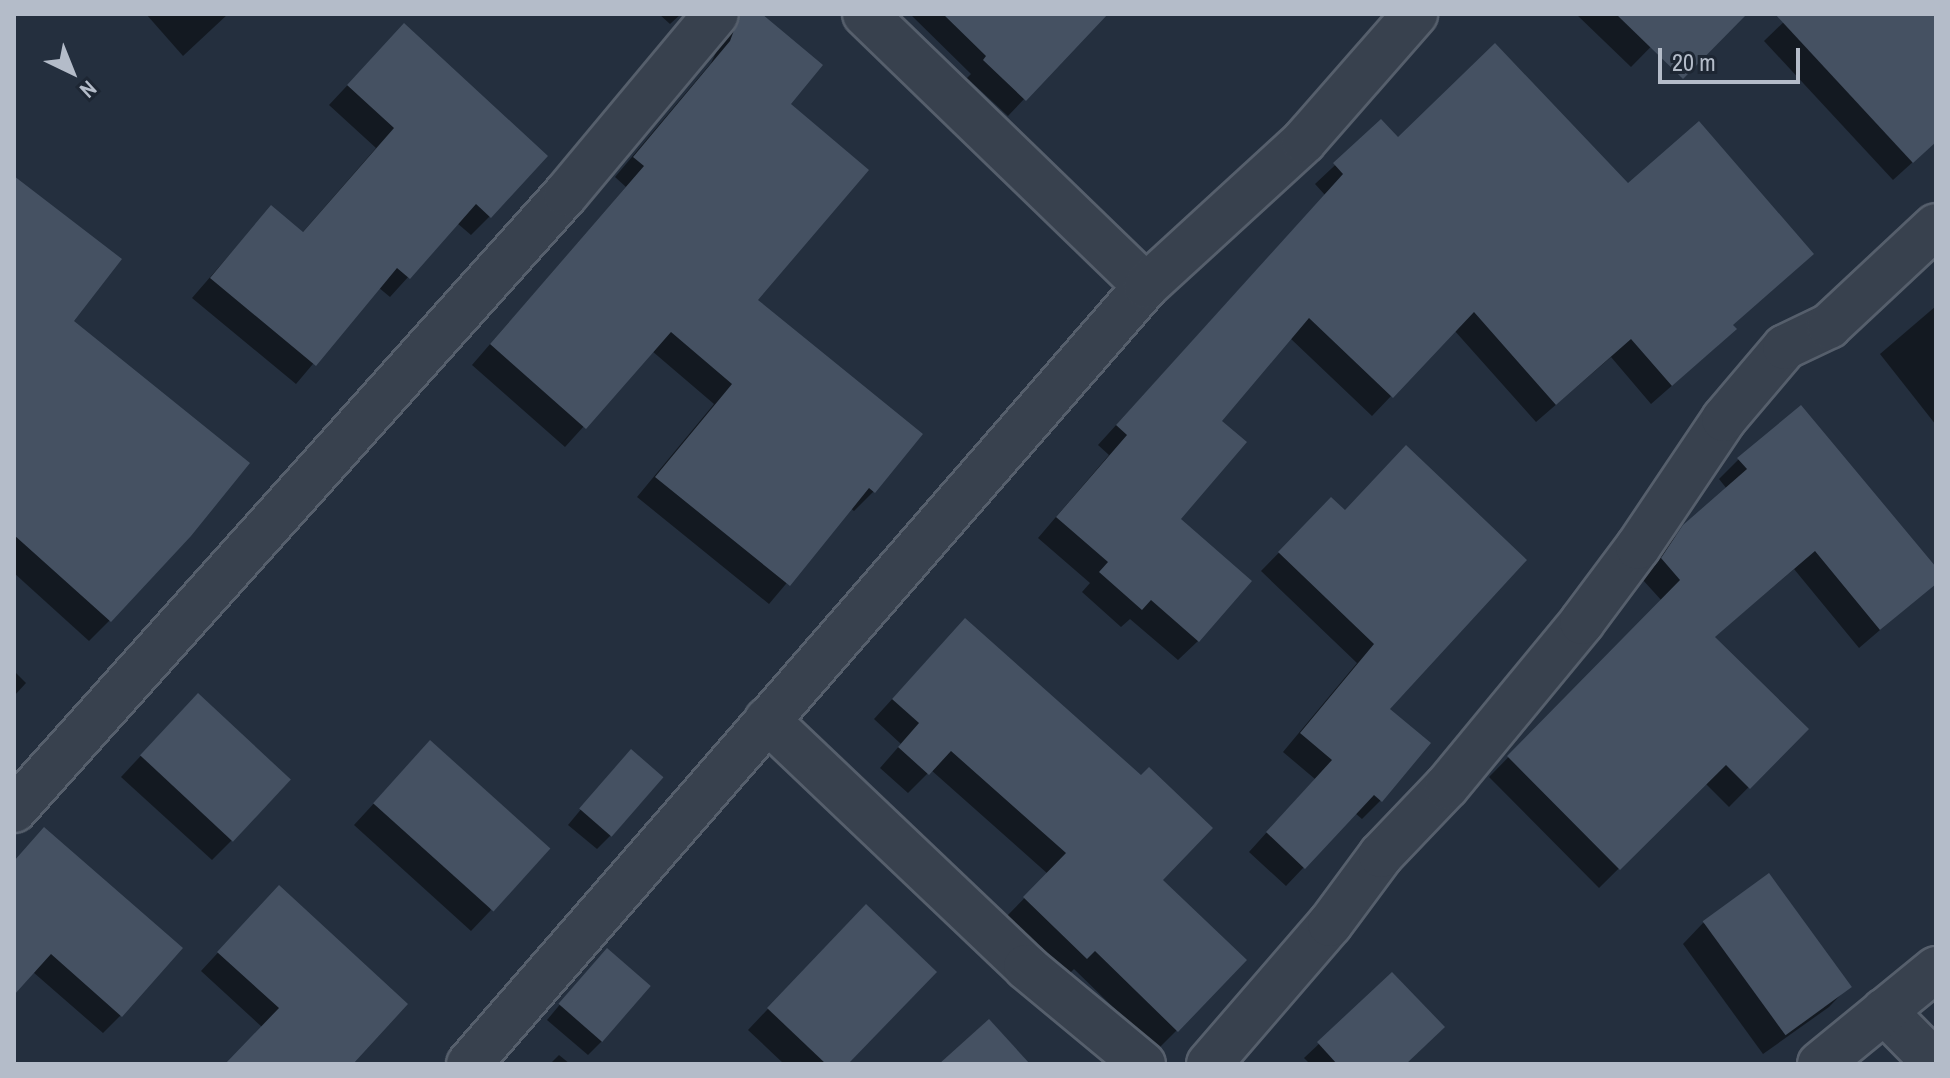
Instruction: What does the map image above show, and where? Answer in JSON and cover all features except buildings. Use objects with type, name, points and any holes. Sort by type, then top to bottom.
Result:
[{"type":"street","points":[[14,810],[566,194],[716,14]]},
{"type":"street","points":[[865,14],[1146,286]]},
{"type":"street","points":[[469,1064],[1146,286],[1304,141],[1415,14]]},
{"type":"street","points":[[1209,1064],[1330,924],[1381,855],[1447,786],[1582,622],[1638,547],[1724,419],[1785,347],[1829,326],[1936,226]]},
{"type":"street","points":[[767,720],[1026,967],[1143,1064]]},
{"type":"street","points":[[1820,1064],[1936,969]]},
{"type":"street","points":[[1884,1011],[1936,1064]]}]
